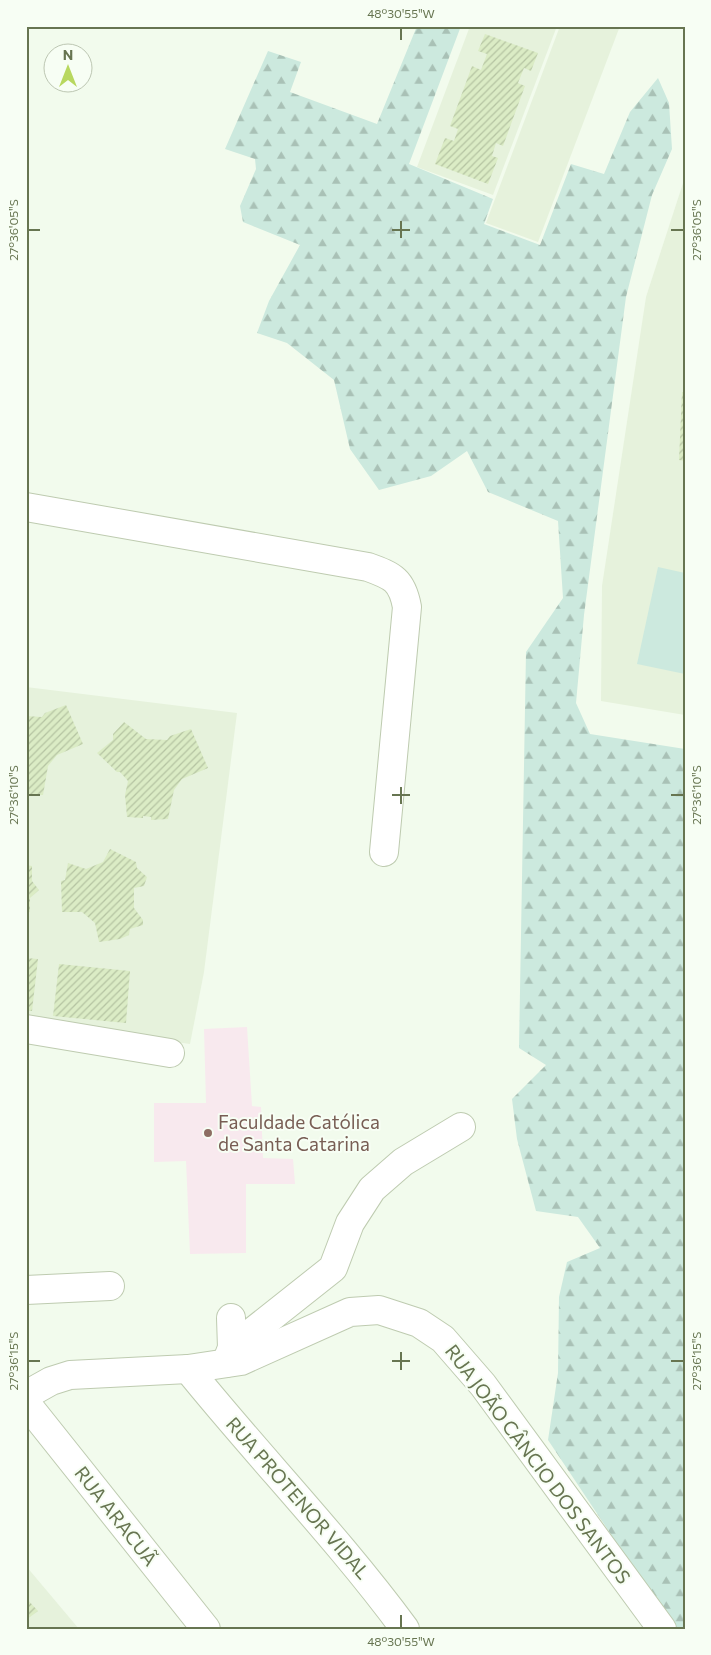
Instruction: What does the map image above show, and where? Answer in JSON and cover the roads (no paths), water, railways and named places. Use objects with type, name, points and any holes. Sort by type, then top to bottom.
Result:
[{"type":"street","points":[[26,506],[368,567],[390,575],[403,588],[407,607],[384,852]]},
{"type":"street","points":[[26,1029],[170,1053]]},
{"type":"street","points":[[229,1355],[333,1268],[350,1223],[372,1189],[403,1162],[461,1127]]},
{"type":"street","points":[[26,1290],[110,1286]]},
{"type":"street","name":"RUA JOÃO CÂNCIO DOS SANTOS","points":[[26,1395],[51,1381],[70,1375],[188,1369],[229,1355],[242,1361],[350,1312],[379,1310],[419,1323],[442,1339],[483,1385],[662,1629]]},
{"type":"street","points":[[229,1355],[231,1318]]},
{"type":"street","name":"RUA PROTENOR VIDAL","points":[[188,1369],[260,1455],[335,1538],[405,1629]]},
{"type":"street","name":"RUA ARACUÃ","points":[[26,1403],[206,1629]]},
{"type":"place","name":"Faculdade Católica de Santa Catarina","points":[[208,1133]]}]
